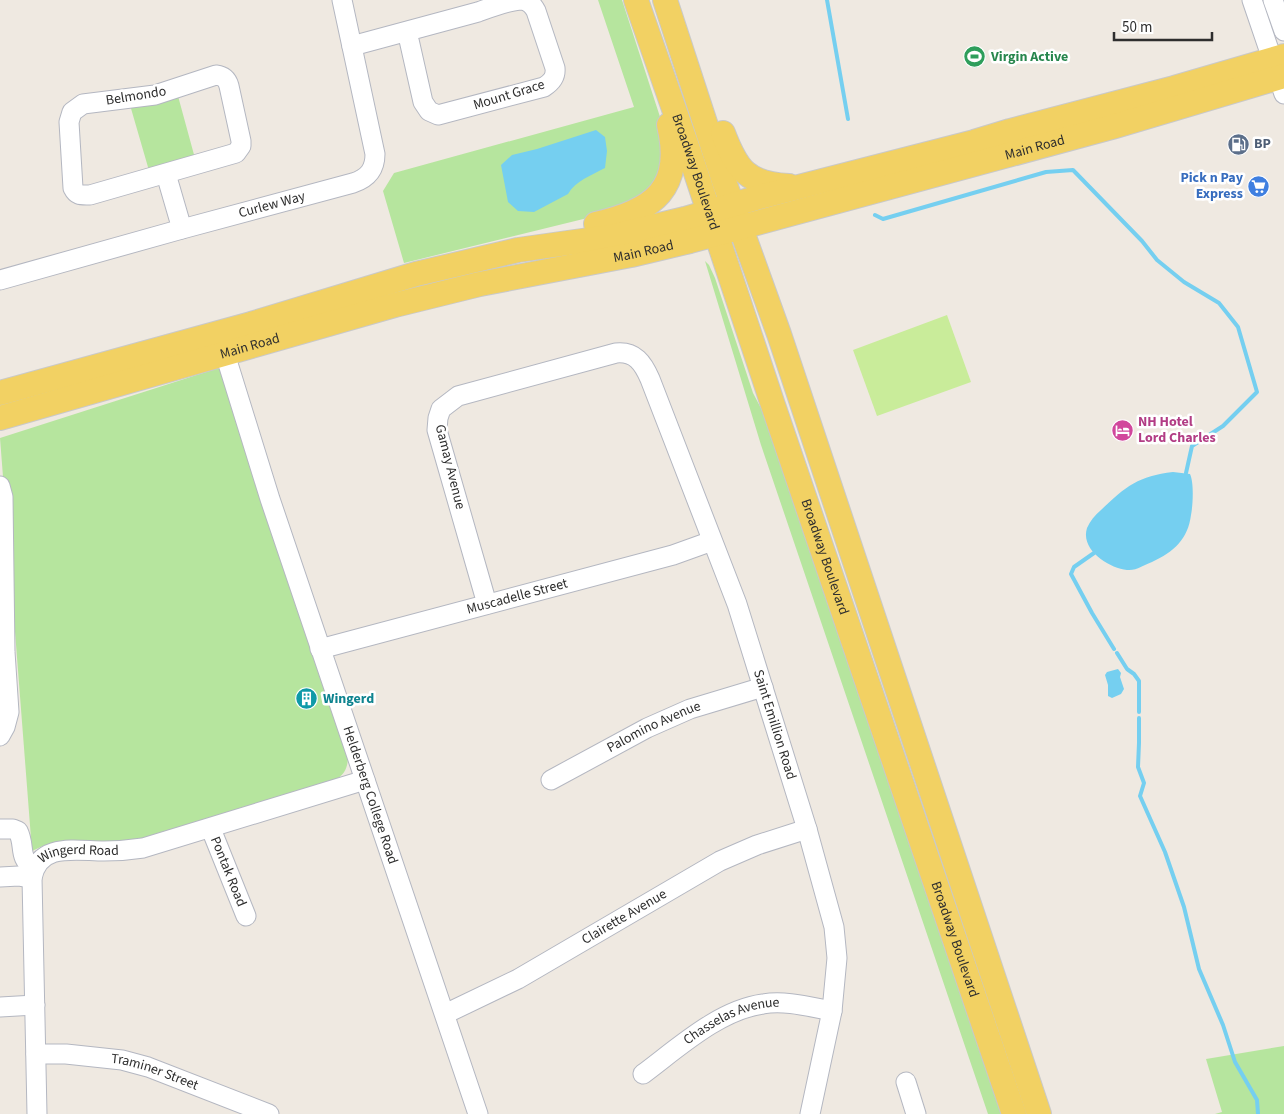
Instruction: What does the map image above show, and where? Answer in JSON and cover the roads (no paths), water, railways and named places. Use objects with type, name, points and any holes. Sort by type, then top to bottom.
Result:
[{"type":"main road","points":[[666,0],[703,80],[731,155],[736,163],[750,176],[764,183],[801,187]]},
{"type":"main road","name":"Broadway Boulevard","points":[[666,0],[732,205],[779,334],[1039,1114]]},
{"type":"main road","points":[[518,250],[545,239],[617,220],[638,211],[658,196],[666,184],[674,155],[673,142],[636,3]]},
{"type":"main road","name":"Broadway Boulevard","points":[[636,3],[709,212],[772,405],[1014,1114]]},
{"type":"main road","name":"Main Road","points":[[0,418],[222,343],[416,274],[518,250],[610,237],[1010,131],[1280,73]]},
{"type":"main road","name":"Main Road","points":[[1,392],[395,305],[480,284],[631,255],[716,234],[1103,129],[1280,73]]},
{"type":"street","name":"Curlew Way","points":[[0,280],[182,228],[353,184],[366,178],[374,168],[375,154],[342,0]]},
{"type":"street","name":"Mount Grace","points":[[352,46],[515,1],[523,0],[531,4],[536,11],[555,68],[555,75],[552,81],[544,87],[438,115],[428,111],[423,102],[407,31]]},
{"type":"street","points":[[1252,0],[1280,73]]},
{"type":"street","points":[[1273,0],[1284,31]]},
{"type":"street","name":"Belmondo","points":[[222,76],[226,79],[229,86],[241,141],[239,150],[231,156],[166,174],[90,195],[77,194],[72,188],[69,122],[72,112],[89,102],[155,95],[208,77],[222,76]]},
{"type":"street","points":[[166,174],[182,228]]},
{"type":"street","name":"Helderberg College Road","points":[[222,343],[270,499],[478,1114]]},
{"type":"street","name":"Gamay Avenue","points":[[487,604],[437,430],[441,409],[458,396],[481,389],[616,352],[632,354]]},
{"type":"street","name":"Saint Emillion Road","points":[[632,354],[644,366],[650,379],[737,604],[807,829],[834,927],[837,958],[832,1011],[810,1114]]},
{"type":"street","points":[[0,486],[3,497],[2,653],[9,712],[5,727],[0,736]]},
{"type":"street","name":"Muscadelle Street","points":[[320,649],[673,555],[712,541]]},
{"type":"street","name":"Palomino Avenue","points":[[551,780],[647,728],[690,709],[763,687]]},
{"type":"street","name":"Wingerd Road","points":[[37,1114],[33,874],[42,858],[56,852],[126,851],[143,848],[211,829],[365,780]]},
{"type":"street","points":[[0,829],[18,831],[23,858],[33,874],[0,877]]},
{"type":"street","name":"Pontak Road","points":[[211,829],[246,916]]},
{"type":"street","name":"Clairette Avenue","points":[[444,1014],[518,979],[720,861],[757,845],[807,829]]},
{"type":"street","name":"Chasselas Avenue","points":[[643,1074],[714,1023],[751,1006],[764,1003],[791,1004],[832,1011]]},
{"type":"street","points":[[0,1007],[35,1005]]},
{"type":"street","name":"Traminer Street","points":[[36,1054],[66,1054],[122,1060],[148,1067],[269,1114]]},
{"type":"street","points":[[906,1082],[916,1114]]},
{"type":"water","points":[[596,130],[605,137],[607,151],[605,168],[579,182],[568,194],[534,212],[518,211],[508,202],[501,165],[512,155]]},
{"type":"water","points":[[1173,472],[1190,474],[1193,488],[1189,524],[1179,544],[1167,554],[1134,570],[1120,569],[1105,562],[1092,550],[1086,536],[1087,528],[1095,516],[1126,488],[1142,479]]},
{"type":"water","points":[[1118,669],[1121,673],[1120,677],[1124,689],[1121,694],[1112,698],[1108,696],[1108,685],[1105,675],[1107,672]]},
{"type":"waterway","points":[[827,0],[848,119]]},
{"type":"waterway","points":[[875,215],[883,219],[1046,172],[1073,170],[1142,241],[1157,260],[1184,282],[1219,303],[1238,327],[1257,392],[1223,426],[1192,446],[1186,473]]},
{"type":"waterway","points":[[1094,553],[1074,567],[1071,574],[1114,649]]},
{"type":"waterway","points":[[1117,653],[1127,669],[1139,681],[1139,712]]},
{"type":"waterway","points":[[1139,718],[1138,767],[1144,783],[1140,796],[1165,852],[1184,907],[1199,969],[1223,1025],[1235,1062],[1257,1100],[1258,1114]]},
{"type":"place","name":"Virgin Active","points":[[975,57]]},
{"type":"place","name":"BP","points":[[1238,144]]},
{"type":"place","name":"Pick n Pay Express","points":[[1259,186]]},
{"type":"place","name":"NH Hotel Lord Charles","points":[[1122,430]]},
{"type":"place","name":"Wingerd","points":[[307,699]]}]
